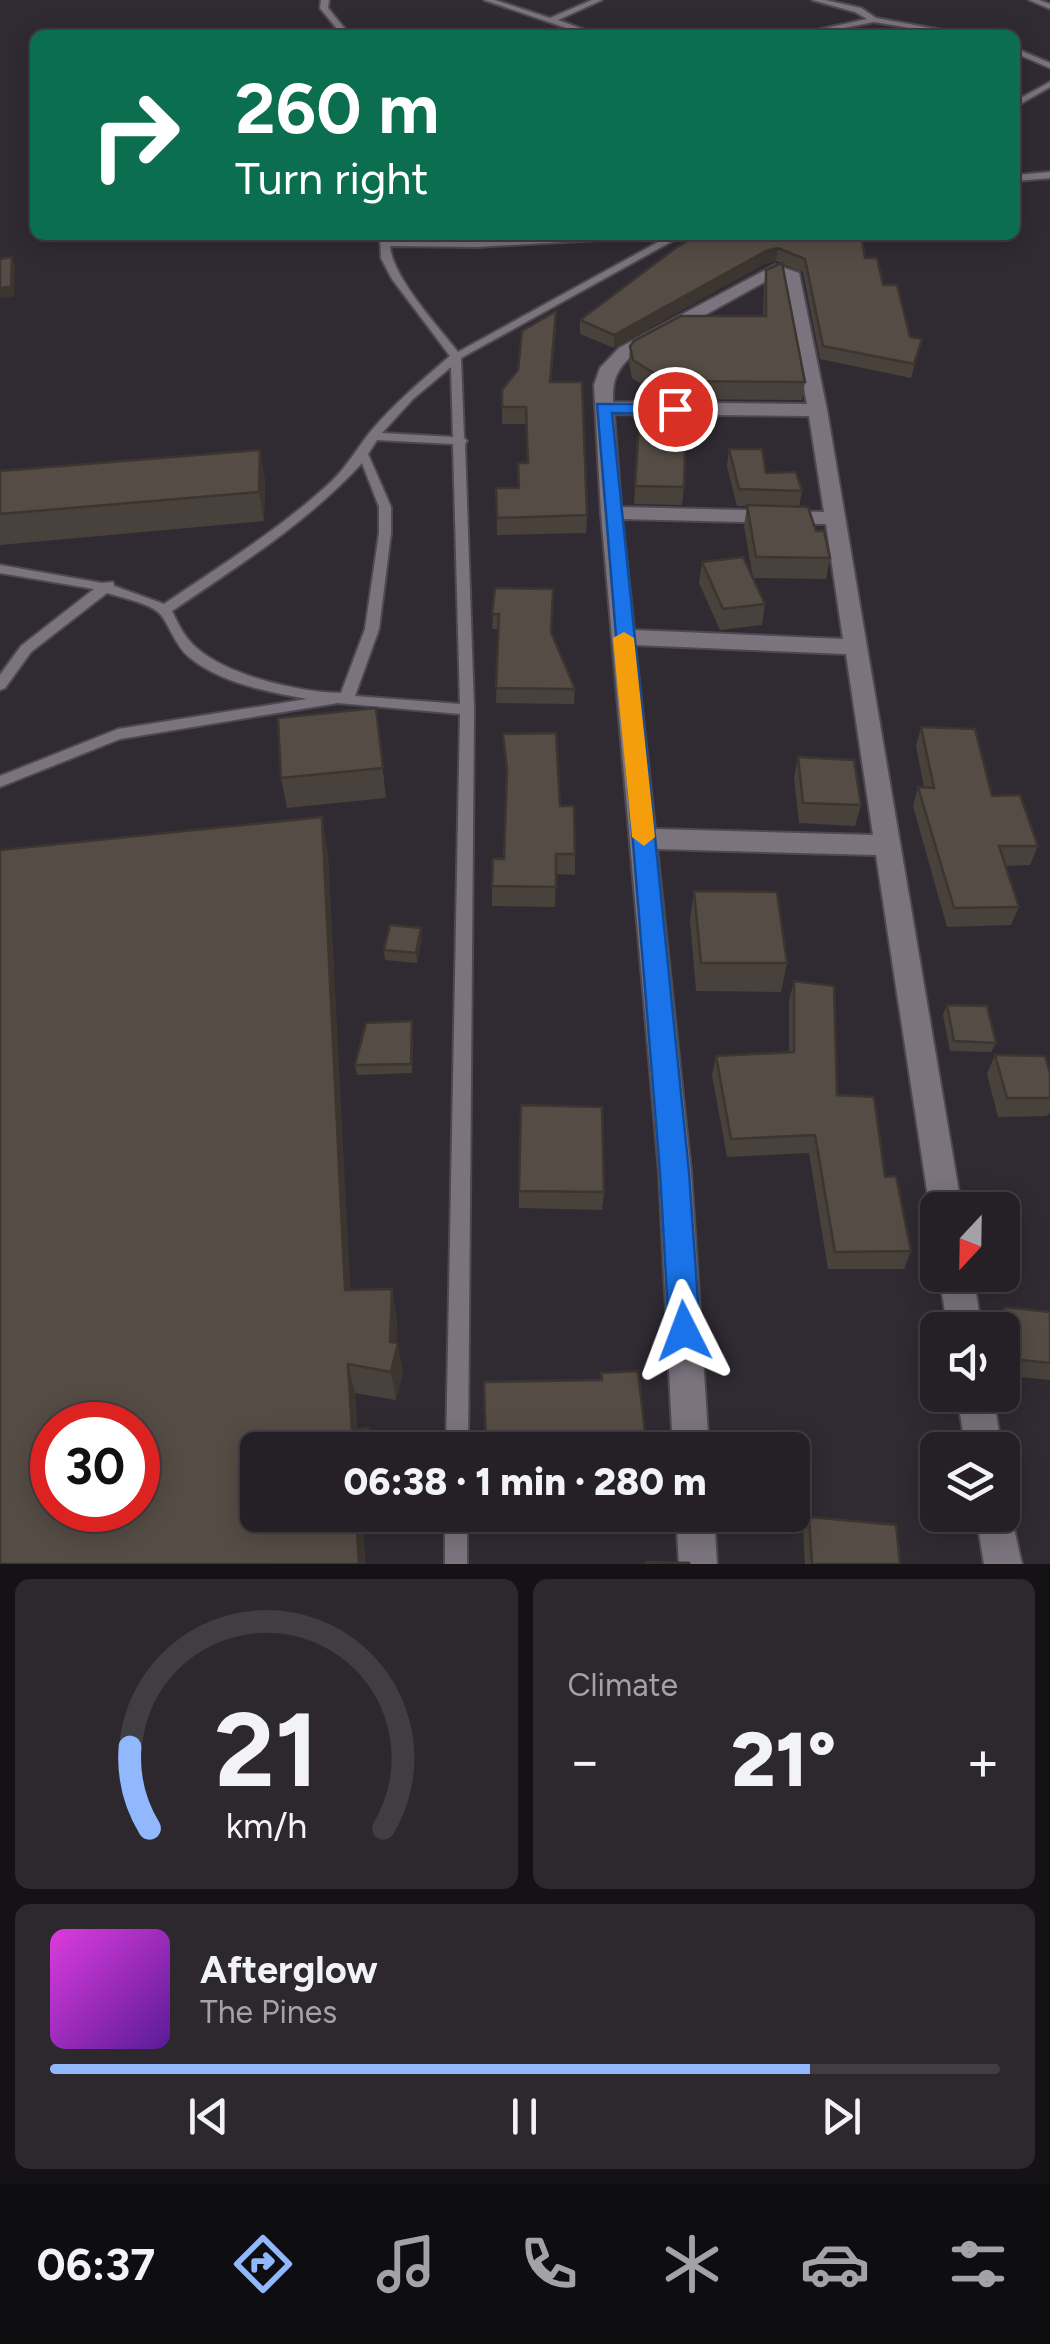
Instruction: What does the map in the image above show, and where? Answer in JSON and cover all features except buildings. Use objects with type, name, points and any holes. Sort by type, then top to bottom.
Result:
[{"type":"street","points":[[690,1432],[675,1172],[602,385],[609,368],[625,352],[763,274],[791,272],[818,410],[943,1192]]},
{"type":"street","points":[[603,408],[818,410]]},
{"type":"street","points":[[611,513],[834,518]]},
{"type":"street","points":[[624,637],[856,647]]},
{"type":"street","points":[[644,839],[888,845]]},
{"type":"street","points":[[696,1532],[698,1564]]},
{"type":"street","points":[[997,1532],[1002,1564]]},
{"type":"lane","points":[[325,0],[324,8],[342,30]]},
{"type":"lane","points":[[488,0],[581,30]]},
{"type":"lane","points":[[552,20],[598,0]]},
{"type":"lane","points":[[816,0],[858,10],[874,20]]},
{"type":"lane","points":[[1033,0],[1050,8]]},
{"type":"lane","points":[[823,30],[874,20],[935,30]]},
{"type":"lane","points":[[1020,52],[1050,66]]},
{"type":"lane","points":[[1020,102],[1050,84]]},
{"type":"lane","points":[[1020,177],[1050,174]]},
{"type":"lane","points":[[384,240],[386,258],[397,279],[456,356],[466,709],[457,1432]]},
{"type":"lane","points":[[402,240],[476,244],[546,240]]},
{"type":"lane","points":[[165,610],[283,528],[365,457],[373,436],[408,396],[456,356],[669,240]]},
{"type":"lane","points":[[373,436],[461,440]]},
{"type":"lane","points":[[347,698],[372,629],[385,534],[385,508],[365,457]]},
{"type":"lane","points":[[0,570],[108,585],[165,610],[174,633],[200,659],[265,686],[394,705],[466,709]]},
{"type":"lane","points":[[0,684],[26,649],[108,585]]},
{"type":"lane","points":[[0,782],[118,734],[347,698]]},
{"type":"lane","points":[[456,1532],[456,1564]]},
{"type":"slow traffic","points":[[624,638],[644,837]]},
{"type":"route","points":[[675,409],[603,408],[675,1172],[684,1331]]}]
